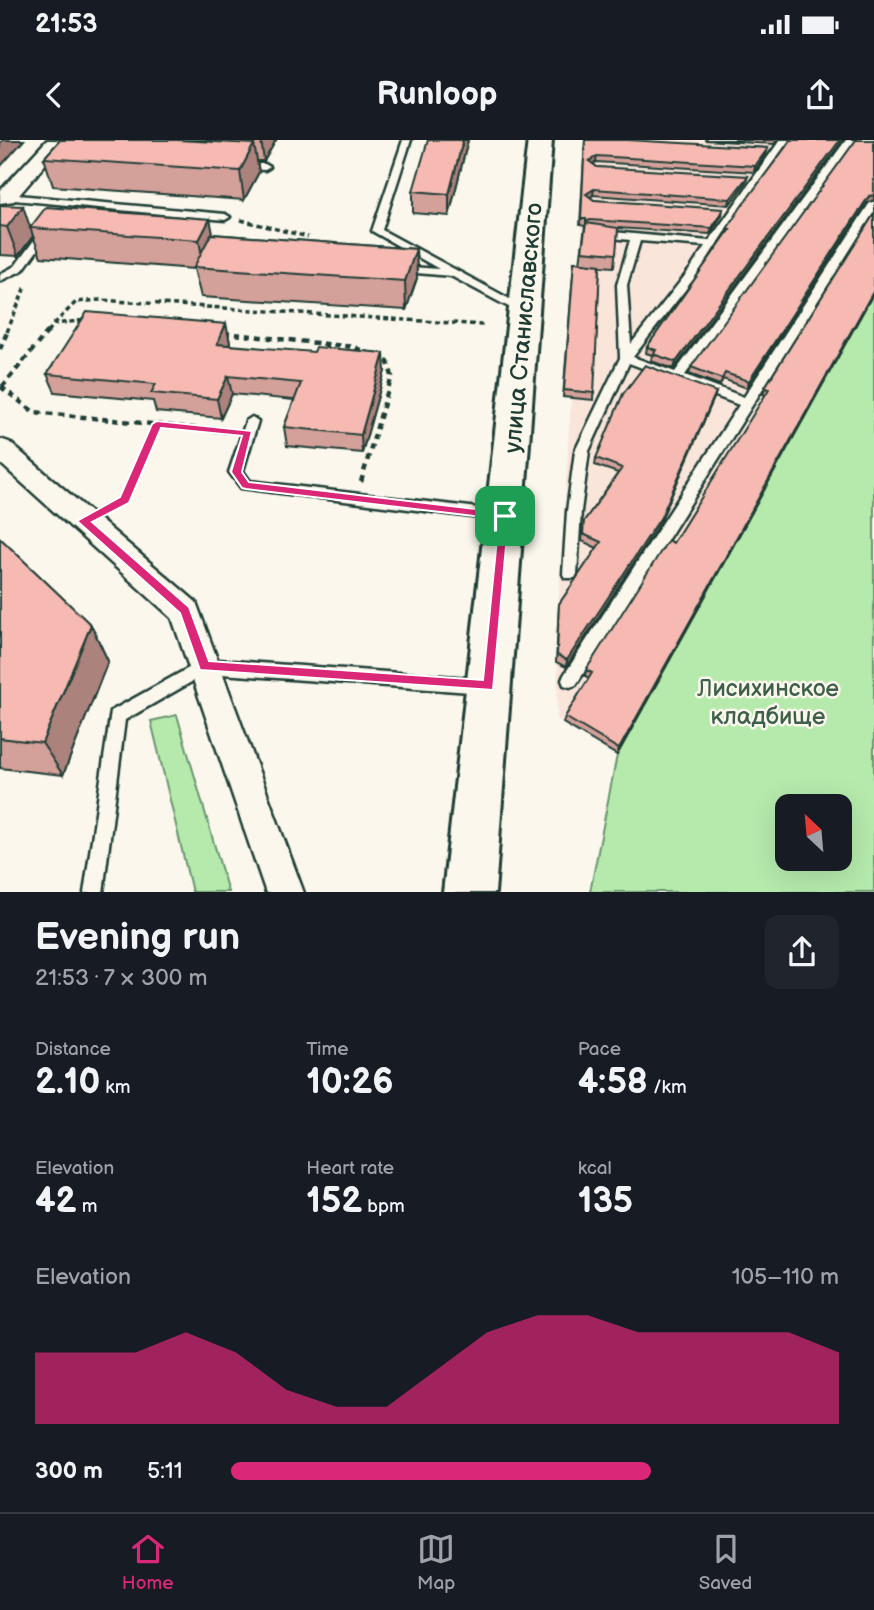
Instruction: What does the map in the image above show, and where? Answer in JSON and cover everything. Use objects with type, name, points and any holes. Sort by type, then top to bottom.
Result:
[{"type":"main road","name":"улица Станиславского","points":[[469,892],[540,140]]},
{"type":"street","points":[[3,197],[53,150]]},
{"type":"street","points":[[0,448],[185,611],[285,892]]},
{"type":"lane","points":[[407,140],[377,230],[524,311]]},
{"type":"lane","points":[[677,376],[851,140]]},
{"type":"lane","points":[[764,149],[781,145]]},
{"type":"lane","points":[[570,574],[574,511],[582,451],[626,358],[695,270],[712,244],[727,210],[758,178],[781,145]]},
{"type":"lane","points":[[223,165],[265,167]]},
{"type":"lane","points":[[744,178],[758,178]]},
{"type":"lane","points":[[3,197],[225,217]]},
{"type":"lane","points":[[570,680],[874,204]]},
{"type":"lane","points":[[0,278],[19,268],[42,229],[61,230]]},
{"type":"lane","points":[[589,232],[712,244]]},
{"type":"lane","points":[[626,358],[622,285],[636,237]]},
{"type":"lane","points":[[386,268],[455,273]]},
{"type":"lane","points":[[626,358],[747,403]]},
{"type":"lane","points":[[250,427],[236,472],[246,485],[505,516]]},
{"type":"lane","points":[[93,892],[117,716],[205,666],[489,686]]},
{"type":"path","points":[[225,217],[308,237]]},
{"type":"path","points":[[0,349],[33,269],[19,268]]},
{"type":"path","points":[[250,427],[157,424],[34,412],[1,387],[76,302],[100,300],[483,325]]},
{"type":"path","points":[[54,324],[97,318]]},
{"type":"path","points":[[219,332],[354,347],[388,362],[392,376],[356,499]]},
{"type":"path","points":[[83,521],[125,500],[157,424]]},
{"type":"shaded area","points":[[585,140],[874,140],[874,292],[617,755],[557,719],[558,610],[571,398],[563,397],[574,269],[580,269],[584,237],[580,225]]},
{"type":"green space","name":"Лисихинское кладбище","points":[[874,292],[874,892],[590,892],[617,755]]},
{"type":"green space","points":[[177,715],[228,892],[192,892],[151,721]]},
{"type":"building","points":[[60,140],[177,140],[254,144],[240,171],[44,158]]},
{"type":"building","points":[[428,140],[463,140],[449,194],[413,191]]},
{"type":"building","points":[[585,140],[768,148],[755,166],[597,156],[589,161],[597,167],[748,176],[730,199],[594,189],[586,194],[594,200],[723,209],[712,228],[590,220],[586,222],[586,219],[581,219]]},
{"type":"building","points":[[791,140],[840,140],[676,362],[653,354],[656,350],[647,347],[730,229],[727,229],[741,207]]},
{"type":"building","points":[[856,140],[874,140],[874,195],[869,196],[749,381],[725,373],[722,379],[691,367]]},
{"type":"building","points":[[0,205],[23,206],[7,227],[0,226]]},
{"type":"building","points":[[46,207],[210,219],[199,240],[30,228]]},
{"type":"building","points":[[874,214],[874,290],[619,749],[565,717],[592,673],[586,670],[668,540],[673,543],[769,389],[765,387]]},
{"type":"building","points":[[586,223],[618,228],[616,254],[582,251]]},
{"type":"building","points":[[211,234],[416,249],[405,281],[194,267]]},
{"type":"building","points":[[574,262],[600,265],[594,393],[564,390]]},
{"type":"building","points":[[87,312],[226,324],[217,344],[314,352],[316,347],[384,353],[361,435],[284,427],[301,383],[228,376],[217,399],[151,393],[156,384],[47,374]]},
{"type":"building","points":[[645,365],[716,392],[661,517],[567,660],[557,655],[559,604],[601,542],[583,534],[584,521],[622,468],[596,458],[623,394]]},
{"type":"building","points":[[0,538],[91,625],[42,743],[0,738]]},
{"type":"route","points":[[157,424],[248,433],[236,472],[246,485],[505,516],[489,686],[205,666],[185,611],[83,521],[125,500],[157,424]]}]
